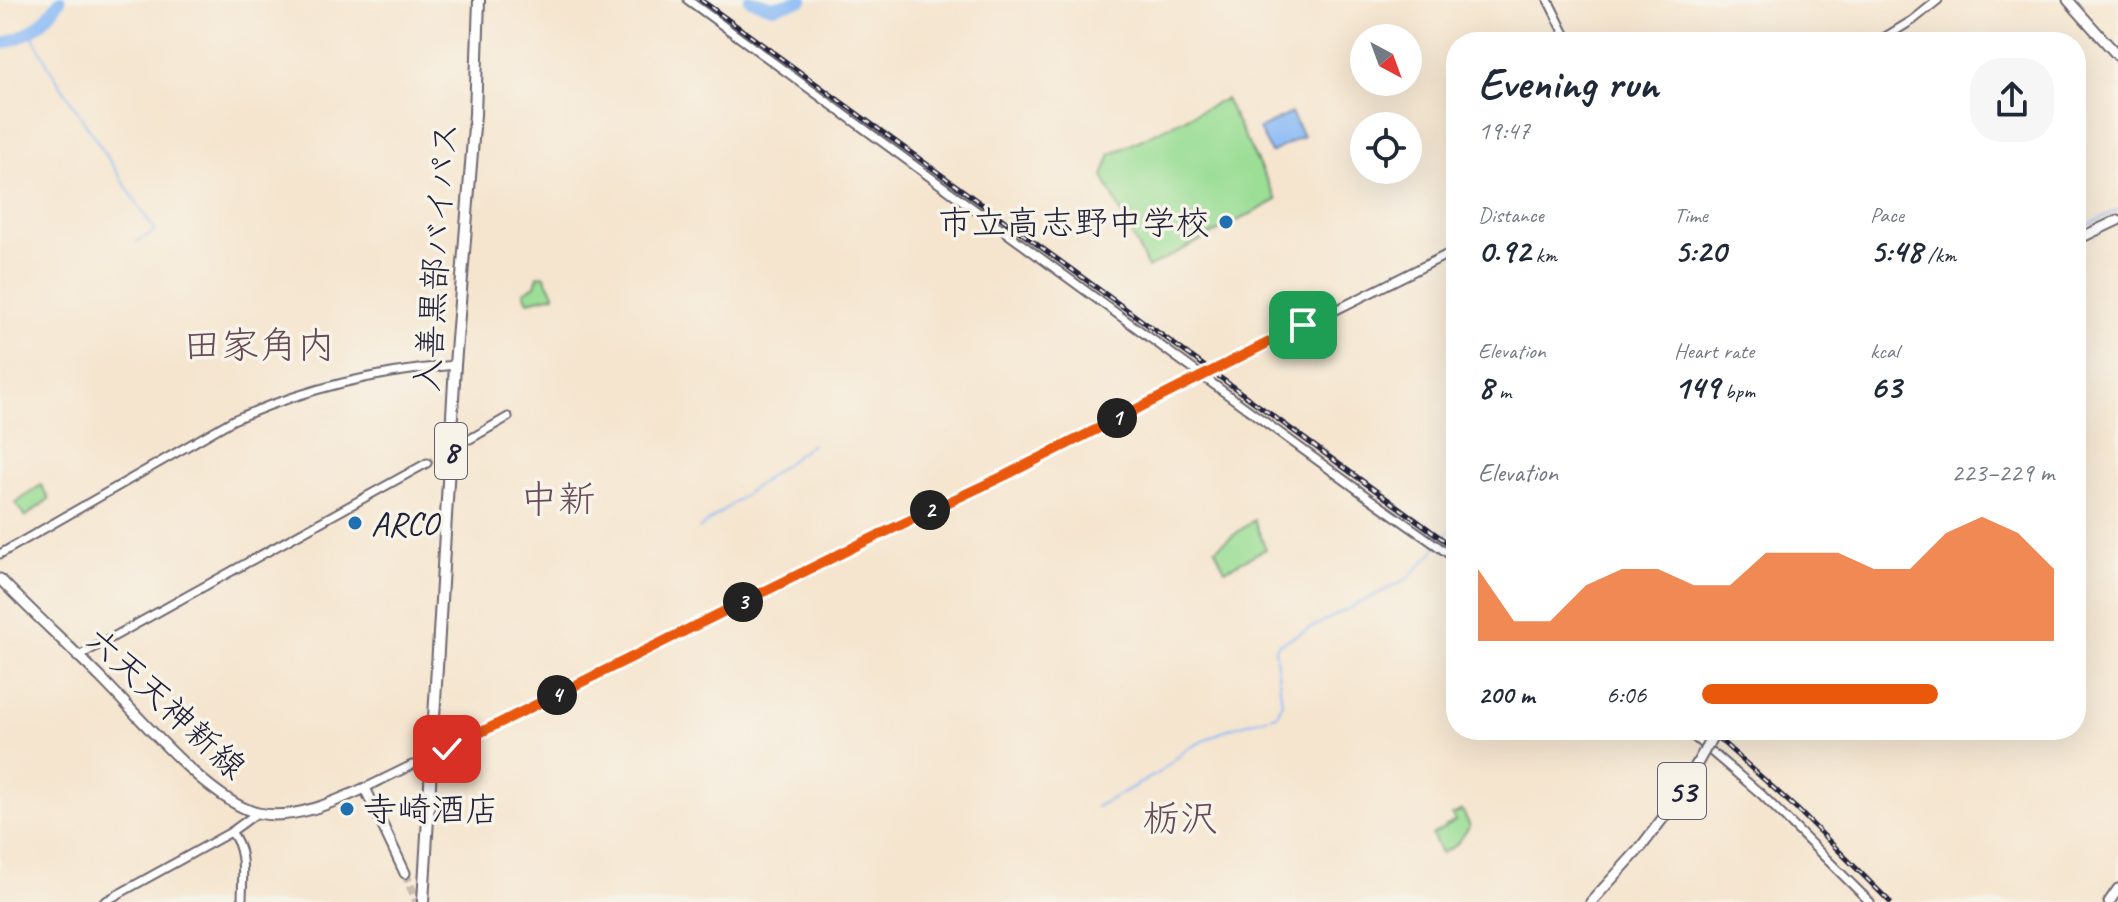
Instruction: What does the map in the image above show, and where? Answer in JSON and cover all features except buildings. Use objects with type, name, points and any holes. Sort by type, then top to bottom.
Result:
[{"type":"highway","name":"入善黒部バイパス","points":[[423,902],[455,365],[475,114],[479,0]]},
{"type":"main road","points":[[2068,0],[2118,56]]},
{"type":"main road","points":[[2086,235],[2118,220]]},
{"type":"main road","name":"六天天神新線","points":[[0,579],[194,772],[222,796],[257,813],[302,811],[365,788]]},
{"type":"main road","name":"53","points":[[1591,902],[1641,847],[1676,801],[1710,740]]},
{"type":"main road","points":[[365,788],[405,873]]},
{"type":"main road","points":[[2109,902],[2118,889]]},
{"type":"street","points":[[688,0],[1446,552]]},
{"type":"street","points":[[1548,0],[1564,32]]},
{"type":"street","points":[[1893,32],[1938,0]]},
{"type":"street","points":[[447,749],[1446,255]]},
{"type":"street","points":[[0,554],[233,420],[270,404],[361,377],[455,365]]},
{"type":"street","points":[[470,439],[508,417]]},
{"type":"street","points":[[77,657],[427,463]]},
{"type":"street","points":[[1698,740],[1761,794],[1870,902]]},
{"type":"street","points":[[365,788],[412,765]]},
{"type":"street","points":[[104,902],[231,832],[257,813]]},
{"type":"street","points":[[231,832],[239,841],[241,851],[242,902]]},
{"type":"green space","points":[[1225,99],[1277,200],[1148,268],[1103,176],[1111,154]]},
{"type":"green space","points":[[544,275],[555,295],[528,301],[524,292],[535,285],[538,276]]},
{"type":"green space","points":[[41,485],[49,499],[25,517],[16,503]]},
{"type":"green space","points":[[1254,520],[1266,549],[1225,570],[1215,549]]},
{"type":"green space","points":[[1462,810],[1470,826],[1455,846],[1441,853],[1432,835],[1455,821],[1452,815]]},
{"type":"water","points":[[1291,113],[1303,136],[1271,153],[1259,129]]},
{"type":"waterway","points":[[0,45],[34,28],[60,0]]},
{"type":"waterway","points":[[750,0],[773,7],[802,0]]},
{"type":"waterway","points":[[31,33],[49,67],[155,231],[137,242]]},
{"type":"waterway","points":[[2086,225],[2118,210]]},
{"type":"waterway","points":[[699,529],[812,444]]},
{"type":"waterway","points":[[1096,807],[1157,774],[1187,749],[1230,728],[1277,715],[1282,703],[1275,649],[1279,644],[1407,579],[1431,555],[1446,534]]},
{"type":"tunnel","points":[[427,463],[470,439]]},
{"type":"tunnel","points":[[412,765],[447,749]]},
{"type":"tunnel","points":[[405,873],[417,902]]},
{"type":"railway","points":[[701,0],[1446,542]]},
{"type":"railway","points":[[1720,740],[1798,810],[1890,902]]},
{"type":"place","name":"市立高志野中学校","points":[[1226,222]]},
{"type":"place","name":"ARCO","points":[[355,523]]},
{"type":"place","name":"寺崎酒店","points":[[347,809]]},
{"type":"district","name":"田家角内","points":[[259,345]]},
{"type":"district","name":"中新","points":[[558,499]]},
{"type":"district","name":"栃沢","points":[[1180,818]]},
{"type":"route","points":[[447,749],[1006,475],[1303,325]]}]
